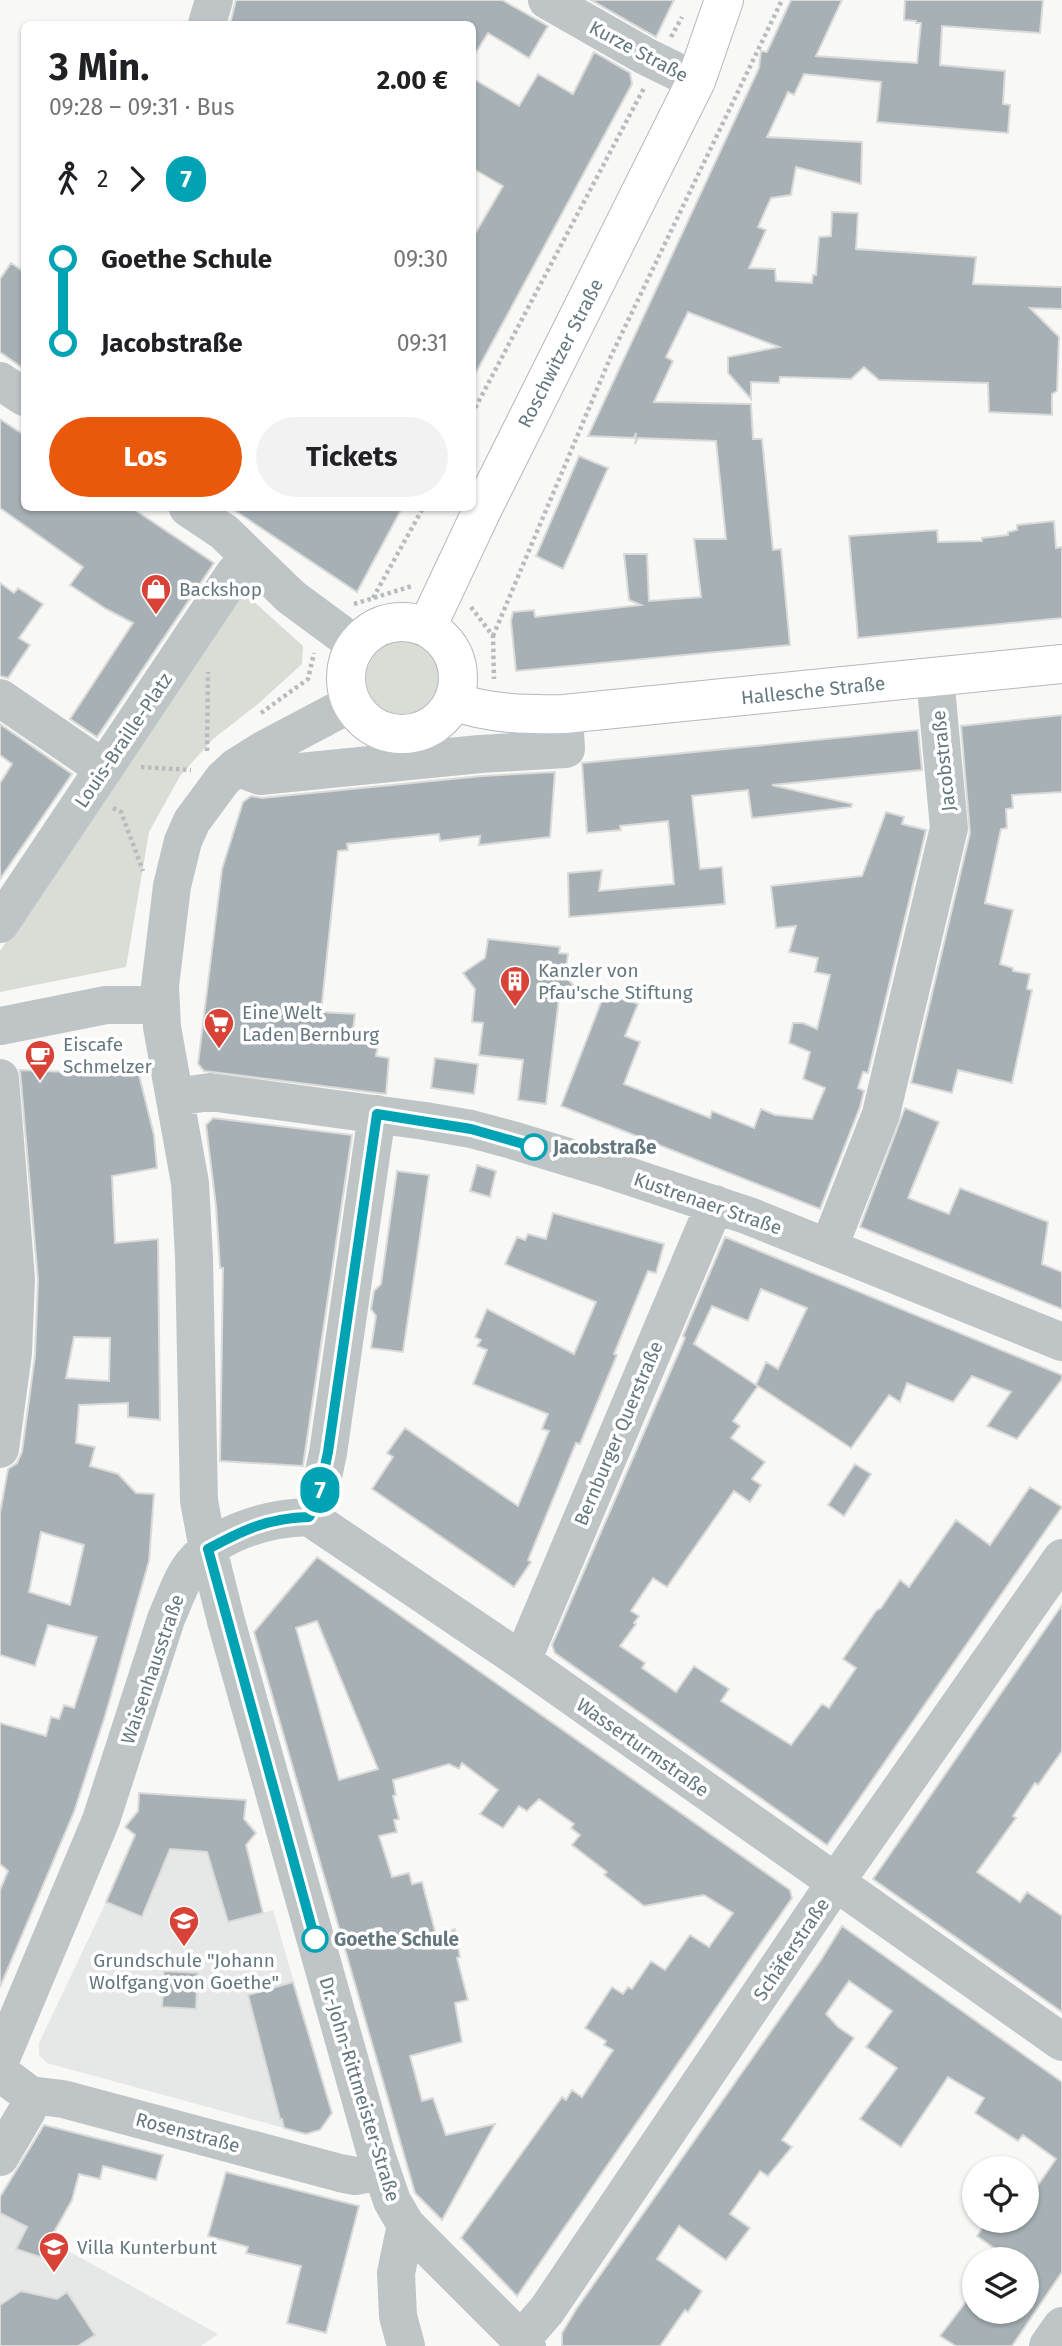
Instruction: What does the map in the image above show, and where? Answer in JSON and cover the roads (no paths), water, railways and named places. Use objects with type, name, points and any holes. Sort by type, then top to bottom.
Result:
[{"type":"main road","name":"Roschwitzer Straße","points":[[427,627],[490,493],[696,81],[724,0]]},
{"type":"main road","name":"Roschwitzer Straße","points":[[696,81],[752,0]]},
{"type":"main road","points":[[412,622],[427,627],[447,643],[455,659],[458,684],[453,701],[445,714],[419,732],[387,732],[373,726],[361,716],[347,689],[349,659],[356,645],[367,633],[388,623],[412,622]]},
{"type":"main road","name":"Hallesche Straße","points":[[453,701],[511,713],[564,714],[1062,664]]},
{"type":"street","points":[[208,21],[214,0]]},
{"type":"street","name":"Kurze Straße","points":[[547,0],[696,81]]},
{"type":"street","points":[[0,381],[21,395]]},
{"type":"street","points":[[193,511],[224,531],[249,558],[309,611],[356,645]]},
{"type":"street","name":"Louis-Braille-Platz","points":[[0,924],[234,574],[249,558]]},
{"type":"street","name":"Jacobstraße","points":[[828,1247],[881,1114],[949,828],[935,677]]},
{"type":"street","points":[[0,698],[96,781]]},
{"type":"street","points":[[221,761],[352,703]]},
{"type":"street","points":[[221,761],[260,776],[480,754],[566,749],[564,714]]},
{"type":"street","points":[[221,761],[223,779],[203,803],[183,841],[172,886],[160,986],[162,1027],[190,1182],[200,1501],[208,1549],[243,1530],[265,1523],[284,1518],[309,1517],[317,1504],[328,1452],[377,1114]]},
{"type":"street","points":[[0,1026],[106,1005],[160,1005]]},
{"type":"street","points":[[0,1078],[16,1279],[13,1353],[0,1449]]},
{"type":"street","name":"Kustrenaer Straße","points":[[175,1097],[210,1092],[475,1130],[715,1204],[1062,1342]]},
{"type":"street","name":"Bernburger Querstraße","points":[[522,1661],[715,1204]]},
{"type":"street","name":"Wasserturmstraße","points":[[309,1517],[522,1661],[1062,2042]]},
{"type":"street","name":"Waisenhausstraße","points":[[0,2061],[101,1820],[166,1619],[192,1566],[208,1549]]},
{"type":"street","name":"Dr.-John-Rittmeister-Straße","points":[[208,1549],[381,2171],[392,2201],[406,2225],[396,2273],[398,2316],[406,2346]]},
{"type":"street","name":"Schäferstraße","points":[[524,2343],[835,1883],[1062,1558]]},
{"type":"street","points":[[0,2157],[27,2111],[15,2085]]},
{"type":"street","name":"Rosenstraße","points":[[15,2085],[340,2173],[355,2176],[381,2171]]},
{"type":"street","points":[[406,2225],[524,2343]]},
{"type":"street","points":[[1048,2346],[1062,2326]]},
{"type":"place","name":"Backshop","points":[[156,616]]},
{"type":"place","name":"Kanzler von Pfau'sche Stiftung","points":[[515,1008]]},
{"type":"place","name":"Eine Welt Laden Bernburg","points":[[219,1050]]},
{"type":"place","name":"Eiscafe Schmelzer","points":[[40,1082]]},
{"type":"place","name":"Jacobstraße","points":[[534,1147]]},
{"type":"place","name":"Goethe Schule","points":[[315,1939]]},
{"type":"place","name":"Grundschule \"Johann Wolfgang von Goethe\"","points":[[184,1948]]},
{"type":"place","name":"Villa Kunterbunt","points":[[54,2274]]}]
